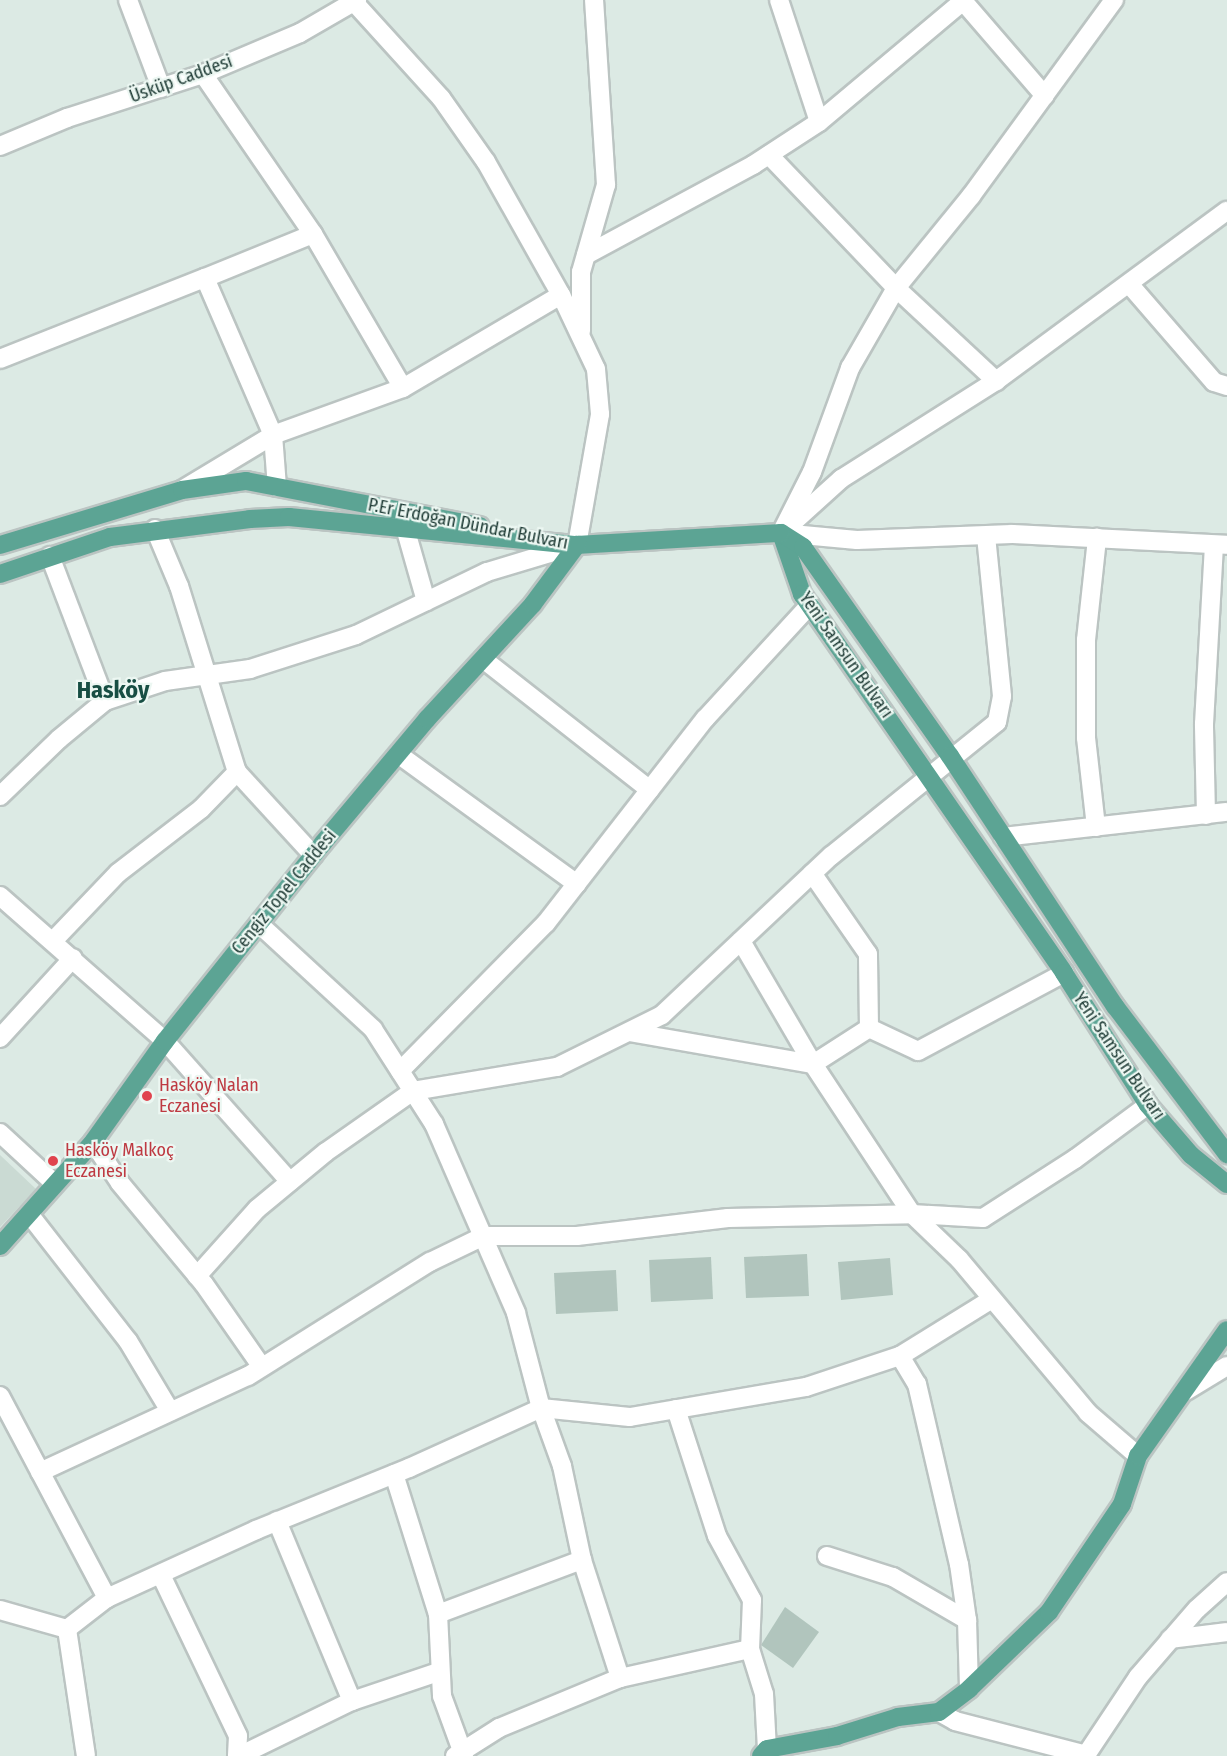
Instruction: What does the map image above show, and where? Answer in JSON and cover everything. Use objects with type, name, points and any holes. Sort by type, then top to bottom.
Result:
[{"type":"main road","name":"P.Er Erdoğan Dündar Bulvarı","points":[[0,545],[182,490],[246,482],[577,544]]},
{"type":"main road","name":"P.Er Erdoğan Dündar Bulvarı","points":[[0,574],[110,537],[155,529],[289,517],[406,531],[577,544]]},
{"type":"main road","points":[[577,544],[781,533]]},
{"type":"main road","name":"Yeni Samsun Bulvarı","points":[[781,533],[802,594],[930,774],[1064,973],[1148,1105],[1191,1155],[1227,1185]]},
{"type":"main road","name":"Yeni Samsun Bulvarı","points":[[781,533],[803,547],[950,756],[1115,1006],[1227,1154]]},
{"type":"main road","name":"Cengiz Topel Caddesi","points":[[0,1246],[93,1142],[165,1041],[313,855],[398,754],[533,604],[577,544]]},
{"type":"main road","points":[[764,1753],[837,1736],[898,1717],[939,1712],[969,1689],[1049,1611],[1122,1504],[1138,1456],[1227,1330]]},
{"type":"street","points":[[128,0],[161,88]]},
{"type":"street","points":[[581,336],[581,272],[606,185],[594,0]]},
{"type":"street","points":[[779,0],[819,122]]},
{"type":"street","points":[[586,255],[769,155],[819,122],[963,0],[1045,96]]},
{"type":"street","points":[[0,796],[59,739],[105,701],[165,681],[250,669],[356,635],[487,572],[577,544],[600,414],[596,369],[561,295],[486,162],[441,98],[355,1]]},
{"type":"street","name":"Üsküp Caddesi","points":[[0,146],[67,118],[203,74],[300,33],[355,1]]},
{"type":"street","points":[[781,533],[812,472],[850,368],[896,288],[1045,96],[1109,2]]},
{"type":"street","points":[[203,74],[313,234],[403,388]]},
{"type":"street","points":[[769,155],[896,288],[996,381]]},
{"type":"street","points":[[781,533],[841,479],[996,381],[1130,285],[1227,211]]},
{"type":"street","points":[[0,359],[313,234]]},
{"type":"street","points":[[205,278],[273,435],[277,487]]},
{"type":"street","points":[[1130,285],[1214,382],[1227,386]]},
{"type":"street","points":[[182,490],[273,435],[403,388],[561,295]]},
{"type":"street","points":[[155,529],[179,586],[237,772],[313,855]]},
{"type":"street","points":[[406,531],[426,601]]},
{"type":"street","points":[[781,533],[857,540],[986,536],[1097,538],[1221,545],[1204,724],[1206,815]]},
{"type":"street","points":[[197,1276],[257,1209],[412,1091],[557,1068],[663,1015],[812,873],[950,756],[997,722],[1002,696],[986,536]]},
{"type":"street","points":[[1096,826],[1086,705],[1086,639],[1097,538]]},
{"type":"street","points":[[50,556],[105,701]]},
{"type":"street","points":[[400,1071],[546,923],[705,720],[810,605]]},
{"type":"street","points":[[483,658],[650,790]]},
{"type":"street","points":[[398,754],[577,884]]},
{"type":"street","points":[[53,941],[118,873],[201,809],[237,772]]},
{"type":"street","points":[[1003,837],[1227,812]]},
{"type":"street","points":[[812,873],[867,954],[869,1028]]},
{"type":"street","points":[[0,896],[165,1041],[290,1182]]},
{"type":"street","points":[[259,924],[373,1029],[434,1124],[516,1313],[541,1408],[562,1467],[582,1560],[620,1678]]},
{"type":"street","points":[[741,940],[813,1064],[912,1214],[992,1299],[1088,1413],[1138,1456]]},
{"type":"street","points":[[0,1038],[73,958]]},
{"type":"street","points":[[869,1028],[918,1051],[1064,973]]},
{"type":"street","points":[[629,1032],[813,1064],[869,1028]]},
{"type":"street","points":[[40,1472],[262,1367],[430,1262],[484,1236],[577,1236],[728,1218],[912,1214],[983,1218],[1075,1159],[1148,1105]]},
{"type":"street","points":[[0,1133],[55,1184]]},
{"type":"street","points":[[93,1142],[120,1183],[197,1276],[262,1367]]},
{"type":"street","points":[[29,1214],[128,1341],[170,1411]]},
{"type":"street","points":[[67,1629],[107,1598],[277,1521],[394,1474],[541,1408],[630,1417],[806,1387],[900,1356],[992,1299]]},
{"type":"street","points":[[900,1356],[917,1384],[959,1564],[967,1620],[969,1689]]},
{"type":"street","points":[[1186,1391],[1227,1366]]},
{"type":"street","points":[[0,1396],[107,1598]]},
{"type":"street","points":[[676,1409],[717,1536],[752,1600],[750,1649],[764,1694],[764,1753]]},
{"type":"street","points":[[394,1474],[438,1614],[438,1672],[460,1755],[499,1728],[620,1678],[750,1649]]},
{"type":"street","points":[[277,1521],[352,1701]]},
{"type":"street","points":[[827,1556],[893,1577],[967,1620]]},
{"type":"street","points":[[438,1614],[582,1560]]},
{"type":"street","points":[[161,1575],[238,1736],[238,1756],[352,1701],[438,1672]]},
{"type":"street","points":[[939,1712],[955,1721],[1085,1755],[1138,1677],[1170,1639],[1227,1582]]},
{"type":"street","points":[[1,1609],[67,1629]]},
{"type":"street","points":[[67,1629],[86,1756]]},
{"type":"street","points":[[1170,1639],[1227,1632]]},
{"type":"shaded area","points":[[0,1155],[36,1189],[0,1227]]},
{"type":"building","points":[[807,1254],[809,1296],[746,1298],[744,1257]]},
{"type":"building","points":[[711,1257],[713,1299],[651,1302],[649,1260]]},
{"type":"building","points":[[890,1258],[893,1295],[841,1300],[838,1262]]},
{"type":"building","points":[[616,1270],[618,1311],[556,1314],[554,1273]]},
{"type":"building","points":[[785,1607],[819,1632],[793,1668],[761,1645]]},
{"type":"place","name":"Hasköy Nalan Eczanesi","points":[[147,1096]]},
{"type":"place","name":"Hasköy Malkoç Eczanesi","points":[[53,1161]]},
{"type":"district","name":"Hasköy","points":[[113,691]]}]
